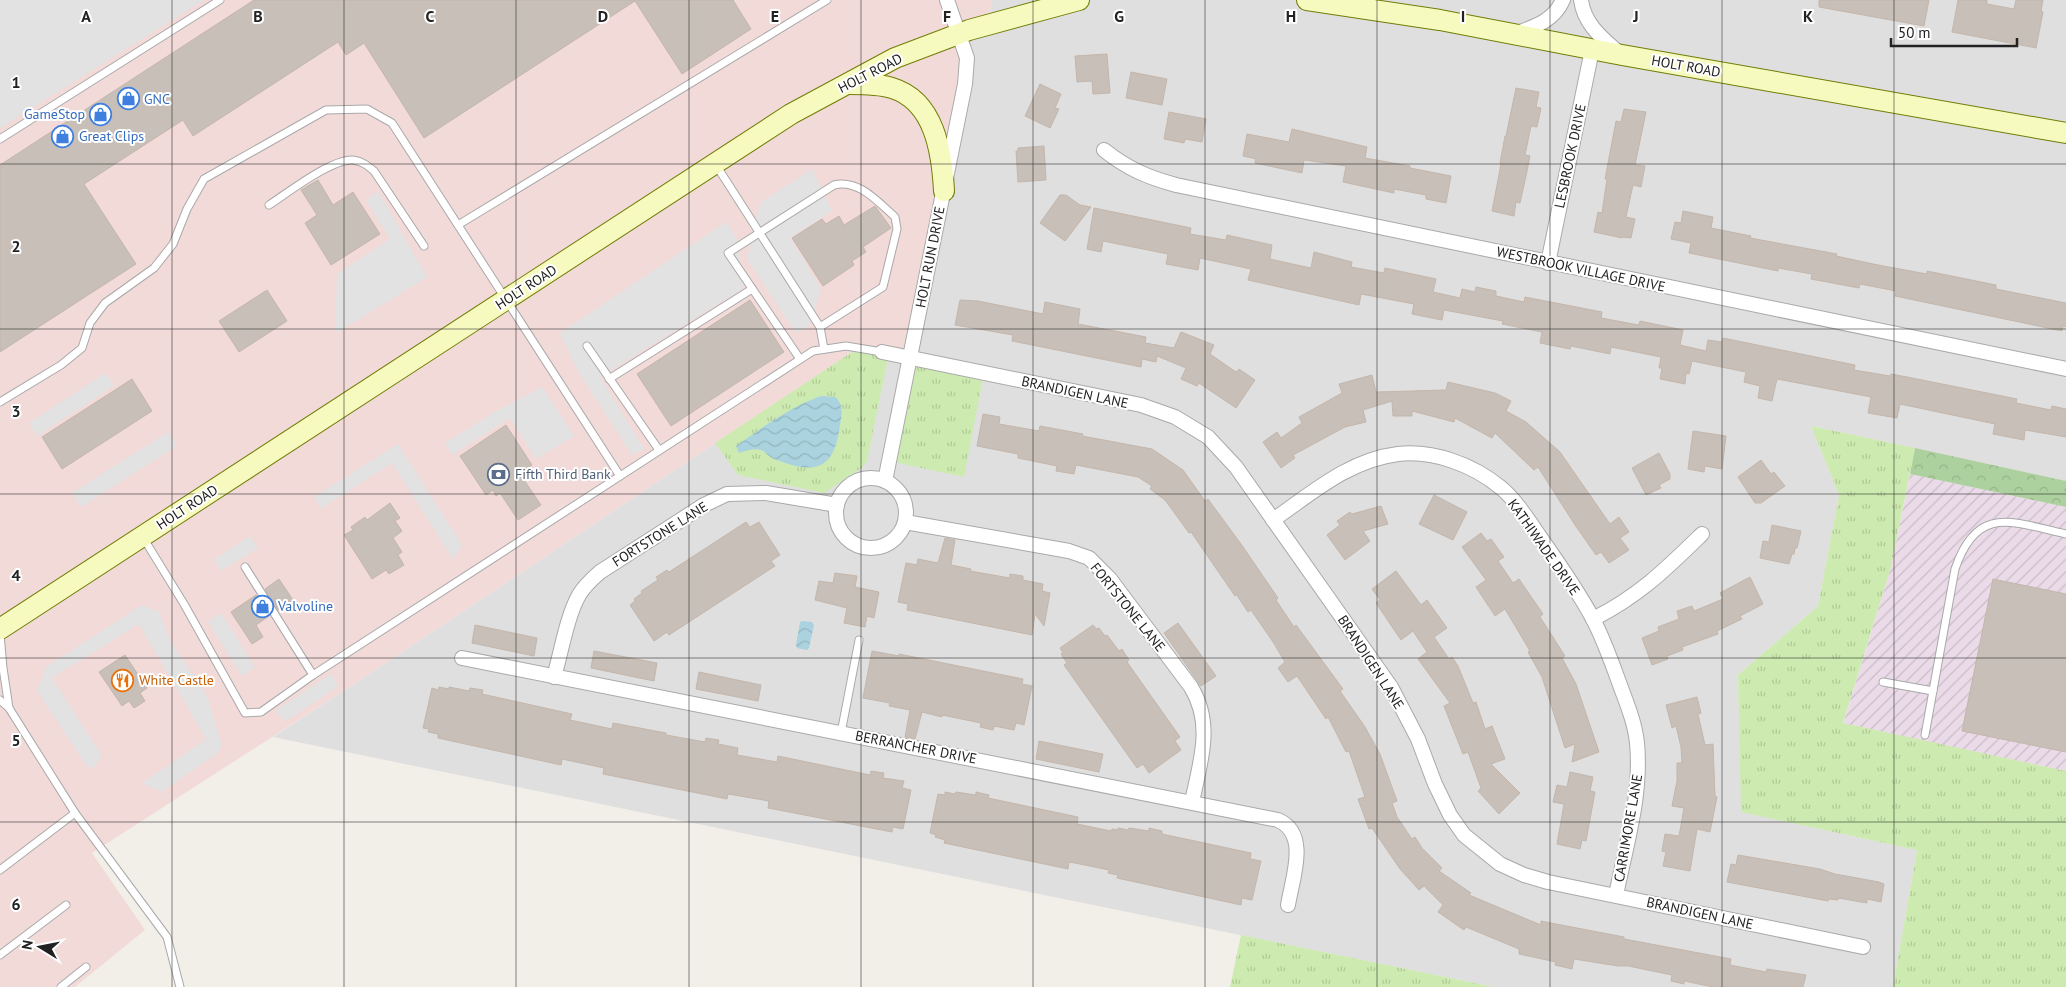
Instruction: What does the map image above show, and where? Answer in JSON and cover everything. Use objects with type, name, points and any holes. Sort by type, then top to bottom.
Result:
[{"type":"main road","name":"HOLT ROAD","points":[[0,629],[791,114],[895,58],[959,34],[1079,0]]},
{"type":"main road","name":"HOLT ROAD","points":[[1307,0],[1515,34],[1592,50],[2066,132]]},
{"type":"main road","points":[[848,84],[875,84],[893,88],[906,94],[920,106],[929,119],[936,138],[942,165],[944,191]]},
{"type":"street","name":"HOLT RUN DRIVE","points":[[885,481],[965,84],[967,58],[947,0]]},
{"type":"street","points":[[1515,34],[1537,26],[1552,17],[1563,0]]},
{"type":"street","points":[[1581,0],[1586,19],[1598,34],[1622,55]]},
{"type":"street","name":"LESBROOK DRIVE","points":[[1548,263],[1592,50]]},
{"type":"street","name":"WESTBROOK VILLAGE DRIVE","points":[[1104,150],[1125,166],[1150,178],[1176,185],[2066,369]]},
{"type":"street","name":"BRANDIGEN LANE","points":[[882,352],[1141,405],[1175,417],[1208,437],[1236,467],[1391,687],[1418,739],[1435,784],[1450,815],[1464,835],[1500,864],[1524,875],[1863,947]]},
{"type":"street","name":"KATHIWADE DRIVE","points":[[1273,520],[1333,478],[1350,468],[1373,459],[1399,454],[1418,454],[1442,458],[1467,466],[1501,487],[1521,510],[1560,565],[1593,619]]},
{"type":"street","points":[[870,478],[885,481],[896,488],[906,510],[905,522],[899,534],[889,543],[876,548],[863,547],[851,542],[841,532],[836,519],[837,506],[843,492],[855,482],[870,478]]},
{"type":"street","name":"FORTSTONE LANE","points":[[554,677],[576,602],[587,583],[600,572],[704,505],[727,494],[766,492],[837,506]]},
{"type":"street","name":"FORTSTONE LANE","points":[[905,522],[1069,551],[1089,558],[1110,579],[1198,699],[1203,714],[1204,728],[1192,802]]},
{"type":"street","points":[[1593,619],[1618,606],[1655,580],[1702,534]]},
{"type":"street","name":"CARRIMORE LANE","points":[[1593,619],[1630,711],[1637,741],[1638,769],[1636,796],[1616,895]]},
{"type":"street","name":"BERRANCHER DRIVE","points":[[462,658],[1278,820],[1286,823],[1291,829],[1297,844],[1288,905]]},
{"type":"lane","points":[[0,139],[220,0]]},
{"type":"lane","points":[[458,225],[827,0]]},
{"type":"lane","points":[[0,402],[61,365],[82,348],[90,323],[105,303],[154,268],[174,244],[188,208],[204,179],[326,110],[367,109],[392,123],[620,476]]},
{"type":"lane","points":[[270,204],[333,164],[353,160],[365,164],[374,171],[424,246]]},
{"type":"lane","points":[[715,164],[820,327],[824,350]]},
{"type":"lane","points":[[800,359],[728,253],[834,185],[845,183],[865,190],[895,217],[897,229],[883,287],[820,327]]},
{"type":"lane","points":[[610,379],[752,288]]},
{"type":"lane","points":[[587,346],[659,450]]},
{"type":"lane","points":[[142,536],[184,604],[245,713],[261,712],[313,675],[813,351],[846,346],[882,352]]},
{"type":"lane","points":[[1925,735],[1955,569],[1962,550],[1972,536],[1984,526],[2003,522],[2066,534]]},
{"type":"lane","points":[[245,568],[313,675]]},
{"type":"lane","points":[[0,634],[9,708]]},
{"type":"lane","points":[[840,733],[859,640]]},
{"type":"lane","points":[[1883,682],[1933,691]]},
{"type":"lane","points":[[0,700],[9,708],[75,813],[168,936],[180,987]]},
{"type":"lane","points":[[0,870],[75,813]]},
{"type":"lane","points":[[0,955],[66,905]]},
{"type":"lane","points":[[62,987],[86,967]]},
{"type":"shaded area","points":[[0,0],[992,0],[987,24],[969,30],[967,58],[910,357],[882,352],[852,352],[345,690],[92,853],[145,930],[75,987],[0,987]]},
{"type":"shaded area","points":[[0,0],[204,0],[0,128]]},
{"type":"shaded area","points":[[992,0],[2066,0],[2066,481],[1811,426],[1839,495],[1818,606],[1738,675],[1742,812],[1917,850],[1893,987],[1494,987],[273,737],[852,352],[959,34],[987,24]]},
{"type":"shaded area","points":[[812,169],[832,211],[790,238],[821,288],[809,326],[796,333],[747,259],[760,203]]},
{"type":"shaded area","points":[[378,191],[427,277],[335,334],[337,274],[390,239],[366,200]]},
{"type":"shaded area","points":[[726,222],[736,237],[744,288],[600,377],[644,449],[632,455],[576,368],[560,333]]},
{"type":"shaded area","points":[[106,373],[114,386],[37,436],[29,423]]},
{"type":"shaded area","points":[[542,387],[574,436],[536,459],[510,418],[452,455],[445,443],[495,412]]},
{"type":"shaded area","points":[[168,432],[177,446],[81,507],[72,493]]},
{"type":"shaded area","points":[[398,444],[462,545],[453,559],[392,463],[321,509],[314,497]]},
{"type":"shaded area","points":[[1910,474],[2066,507],[2066,771],[1843,724],[1891,567]]},
{"type":"shaded area","points":[[250,536],[258,548],[221,571],[214,559]]},
{"type":"shaded area","points":[[142,605],[159,612],[170,640],[207,696],[222,745],[218,753],[161,792],[142,783],[206,739],[139,624],[52,678],[102,756],[92,769],[86,765],[37,691],[46,667]]},
{"type":"shaded area","points":[[221,613],[255,667],[242,676],[208,622]]},
{"type":"shaded area","points":[[331,674],[339,686],[286,721],[275,711]]},
{"type":"green space","points":[[852,352],[889,353],[867,461],[863,467],[824,493],[738,475],[715,443]]},
{"type":"green space","points":[[910,357],[984,373],[964,477],[889,461]]},
{"type":"green space","points":[[1811,426],[1915,448],[1891,567],[1843,723],[2066,771],[2066,987],[1893,987],[1917,850],[1741,812],[1738,675],[1818,606],[1839,495]]},
{"type":"green space","points":[[1915,448],[2066,481],[2066,507],[1910,474]]},
{"type":"green space","points":[[1241,935],[1494,987],[1230,987]]},
{"type":"water","points":[[821,396],[835,397],[840,403],[842,410],[837,441],[833,453],[827,461],[819,466],[800,467],[774,459],[758,449],[739,453],[736,446],[756,432],[777,418]]},
{"type":"water","points":[[800,622],[812,622],[814,625],[807,650],[797,648],[796,645]]},
{"type":"building","points":[[254,0],[733,0],[751,29],[682,74],[635,1],[424,138],[364,43],[346,55],[338,42],[193,136],[183,120],[84,184],[136,264],[0,352],[0,165]]},
{"type":"building","points":[[1819,0],[1929,0],[1924,26],[1819,7]]},
{"type":"building","points":[[1958,0],[1987,0],[1987,4],[2014,9],[2016,0],[2043,0],[2041,11],[2043,12],[2036,48],[1952,32]]},
{"type":"building","points":[[1107,54],[1110,93],[1093,94],[1092,81],[1077,82],[1075,56]]},
{"type":"building","points":[[1131,72],[1167,79],[1162,105],[1126,98]]},
{"type":"building","points":[[1040,84],[1061,94],[1055,108],[1059,109],[1050,128],[1025,116]]},
{"type":"building","points":[[1516,88],[1539,92],[1536,107],[1541,108],[1537,127],[1531,126],[1525,155],[1530,156],[1520,203],[1516,202],[1514,216],[1492,211],[1505,136]]},
{"type":"building","points":[[1624,109],[1646,112],[1635,165],[1645,166],[1641,187],[1633,185],[1626,217],[1635,219],[1631,238],[1594,232],[1598,212],[1602,213],[1607,179],[1605,179],[1616,121],[1621,122]]},
{"type":"building","points":[[1169,112],[1206,119],[1202,142],[1185,139],[1184,143],[1164,139]]},
{"type":"building","points":[[1292,129],[1367,147],[1365,158],[1451,176],[1446,203],[1426,199],[1426,195],[1394,189],[1394,193],[1343,182],[1346,166],[1304,160],[1302,173],[1255,163],[1256,159],[1243,156],[1247,134],[1289,142]]},
{"type":"building","points":[[1044,146],[1046,180],[1018,182],[1016,151],[1018,151],[1018,148]]},
{"type":"building","points":[[318,180],[333,205],[353,192],[380,234],[331,265],[305,223],[317,215],[301,190]]},
{"type":"building","points":[[1060,195],[1066,195],[1080,205],[1091,207],[1065,241],[1040,223]]},
{"type":"building","points":[[875,206],[891,228],[863,247],[866,252],[852,261],[854,265],[823,286],[792,238],[822,219],[826,224],[839,216],[844,225]]},
{"type":"building","points":[[1094,208],[1191,228],[1190,234],[1226,240],[1227,235],[1272,245],[1270,259],[1311,268],[1314,252],[1352,262],[1351,267],[1384,273],[1385,268],[1436,279],[1433,292],[1460,298],[1462,289],[1475,292],[1476,287],[1496,291],[1496,296],[1524,302],[1525,297],[1602,312],[1601,318],[1639,325],[1640,321],[1683,330],[1680,345],[1706,351],[1708,340],[1722,342],[1723,338],[1855,365],[1854,370],[1890,376],[1891,374],[2017,399],[2016,403],[2051,410],[2052,406],[2066,409],[2066,437],[2025,430],[2024,440],[1993,434],[1995,424],[1900,404],[1897,418],[1868,413],[1871,397],[1777,379],[1772,401],[1758,398],[1760,386],[1744,382],[1746,372],[1692,361],[1689,374],[1686,373],[1685,384],[1660,379],[1661,357],[1611,347],[1610,354],[1571,346],[1570,349],[1540,343],[1542,332],[1502,324],[1503,321],[1444,310],[1442,320],[1412,314],[1414,304],[1361,294],[1359,305],[1248,280],[1251,269],[1200,258],[1198,270],[1166,264],[1168,254],[1103,241],[1101,252],[1087,249]]},
{"type":"building","points":[[1683,211],[1713,217],[1711,228],[1751,236],[1750,238],[1837,254],[1836,256],[1878,265],[1927,274],[1927,271],[1996,285],[1996,289],[2066,303],[2066,327],[2063,326],[2062,331],[1895,296],[1896,291],[1860,284],[1859,288],[1811,279],[1812,274],[1778,268],[1778,271],[1689,253],[1691,243],[1671,239],[1675,222],[1681,223]]},
{"type":"building","points":[[267,290],[287,321],[239,352],[219,321]]},
{"type":"building","points":[[750,300],[784,352],[671,426],[637,374]]},
{"type":"building","points":[[960,300],[978,301],[1043,314],[1045,302],[1080,309],[1078,324],[1146,337],[1145,343],[1174,348],[1181,332],[1214,345],[1210,354],[1236,372],[1239,369],[1255,380],[1236,408],[1199,383],[1197,386],[1181,379],[1186,368],[1157,356],[1156,362],[1142,359],[1141,367],[1012,341],[1013,335],[955,325]]},
{"type":"building","points":[[1372,375],[1376,392],[1446,390],[1448,382],[1495,393],[1511,401],[1506,411],[1526,422],[1560,452],[1610,524],[1619,517],[1629,532],[1620,538],[1629,550],[1609,563],[1601,552],[1596,555],[1538,467],[1534,470],[1495,433],[1492,438],[1455,418],[1454,422],[1412,411],[1412,416],[1393,416],[1392,401],[1363,410],[1366,422],[1345,427],[1293,455],[1295,458],[1281,468],[1263,442],[1277,432],[1281,438],[1302,423],[1299,417],[1342,393],[1339,384]]},
{"type":"building","points":[[132,379],[152,411],[62,469],[42,437]]},
{"type":"building","points":[[983,414],[1000,417],[999,424],[1039,431],[1040,426],[1152,449],[1183,470],[1205,501],[1208,499],[1241,544],[1278,598],[1276,600],[1294,627],[1296,625],[1343,689],[1340,691],[1365,727],[1380,754],[1397,801],[1392,803],[1397,817],[1412,839],[1415,837],[1422,848],[1442,868],[1439,871],[1471,893],[1469,895],[1541,925],[1541,921],[1731,959],[1730,965],[1766,972],[1767,969],[1806,975],[1803,987],[1713,987],[1684,981],[1684,984],[1671,981],[1672,975],[1628,966],[1574,959],[1572,969],[1555,965],[1556,962],[1519,954],[1519,949],[1466,927],[1464,930],[1438,912],[1443,905],[1424,886],[1419,890],[1400,869],[1372,828],[1369,829],[1358,799],[1365,797],[1349,751],[1346,752],[1328,717],[1326,719],[1297,676],[1288,682],[1278,668],[1285,662],[1273,642],[1251,610],[1248,612],[1236,594],[1235,596],[1191,532],[1189,533],[1165,500],[1150,489],[1152,486],[1138,477],[1076,465],[1074,474],[1056,471],[1057,466],[1018,458],[1018,454],[977,446]]},
{"type":"building","name":"Fifth Third Bank","points":[[506,425],[532,465],[523,470],[528,477],[524,480],[541,505],[518,520],[500,493],[496,496],[493,490],[486,495],[460,456]]},
{"type":"building","points":[[1693,431],[1726,436],[1722,469],[1705,466],[1704,472],[1688,469]]},
{"type":"building","points":[[1659,453],[1670,474],[1670,479],[1659,485],[1661,488],[1646,495],[1632,468]]},
{"type":"building","points":[[1761,460],[1771,474],[1774,472],[1785,486],[1761,503],[1755,503],[1738,477]]},
{"type":"building","points":[[1434,495],[1467,512],[1453,540],[1419,524]]},
{"type":"building","points":[[390,503],[400,518],[395,521],[402,531],[393,538],[402,552],[398,555],[404,565],[389,574],[386,570],[372,579],[344,535],[353,530],[351,527],[365,517],[367,520]]},
{"type":"building","points":[[1381,506],[1388,524],[1363,531],[1370,541],[1345,560],[1327,535],[1340,525],[1337,521],[1350,512],[1352,514]]},
{"type":"building","points":[[746,522],[750,527],[759,522],[780,555],[771,561],[775,566],[669,635],[667,632],[654,641],[630,605],[635,601],[634,599],[642,593],[641,591],[658,580],[656,577],[667,570],[669,572]]},
{"type":"building","points":[[1772,525],[1801,531],[1797,548],[1795,548],[1794,554],[1792,554],[1789,564],[1760,558],[1763,541],[1769,542]]},
{"type":"building","points":[[1481,533],[1487,541],[1491,539],[1504,557],[1498,561],[1513,583],[1519,579],[1543,614],[1540,617],[1565,656],[1562,658],[1576,684],[1599,752],[1572,762],[1575,744],[1565,748],[1542,677],[1528,652],[1530,651],[1505,609],[1495,616],[1476,587],[1486,580],[1462,547]]},
{"type":"building","points":[[945,538],[955,540],[951,565],[971,569],[970,571],[1010,578],[1010,574],[1023,576],[1023,580],[1043,584],[1042,591],[1050,593],[1044,626],[1035,614],[1032,635],[907,610],[908,604],[898,602],[906,563],[917,565],[918,559],[938,563]]},
{"type":"building","points":[[1396,571],[1421,605],[1427,600],[1447,628],[1434,637],[1449,659],[1452,657],[1458,666],[1473,703],[1476,702],[1485,729],[1492,726],[1505,759],[1491,764],[1520,793],[1499,814],[1478,791],[1481,788],[1468,752],[1463,754],[1444,706],[1450,703],[1418,659],[1427,652],[1413,631],[1401,640],[1376,603],[1380,600],[1372,589]]},
{"type":"building","points":[[835,573],[857,576],[855,587],[879,592],[874,618],[867,616],[865,627],[844,623],[847,608],[815,600],[819,581],[833,583]]},
{"type":"building","points":[[1750,577],[1763,604],[1740,616],[1742,619],[1717,631],[1718,634],[1682,647],[1683,650],[1667,656],[1668,659],[1652,665],[1642,638],[1659,631],[1658,627],[1679,619],[1677,611],[1692,606],[1694,611],[1723,599],[1720,593]]},
{"type":"building","points":[[279,579],[293,600],[278,610],[265,589]]},
{"type":"building","points":[[1993,579],[2066,594],[2066,752],[1962,731]]},
{"type":"building","points":[[256,595],[269,616],[256,625],[263,637],[252,644],[231,612]]},
{"type":"building","points":[[1178,623],[1216,676],[1201,686],[1164,633]]},
{"type":"building","points":[[475,625],[537,638],[534,656],[472,643]]},
{"type":"building","points":[[1093,625],[1096,629],[1099,628],[1105,636],[1107,635],[1119,651],[1122,649],[1129,660],[1127,662],[1180,737],[1175,741],[1181,750],[1149,773],[1143,764],[1137,768],[1064,665],[1067,663],[1061,654],[1063,653],[1060,648]]},
{"type":"building","points":[[594,651],[657,663],[654,681],[591,668]]},
{"type":"building","points":[[872,651],[899,656],[899,654],[1023,679],[1022,684],[1032,686],[1024,725],[1016,723],[1014,730],[994,726],[993,730],[980,727],[981,723],[922,712],[915,739],[905,737],[910,710],[889,706],[890,703],[863,698]]},
{"type":"building","name":"White Castle","points":[[125,655],[147,688],[140,693],[145,701],[134,708],[129,701],[122,706],[99,672]]},
{"type":"building","points":[[699,672],[761,685],[758,701],[696,689]]},
{"type":"building","points":[[439,687],[469,691],[470,688],[483,690],[482,694],[572,714],[570,720],[612,729],[613,723],[705,742],[706,738],[719,740],[718,744],[738,748],[737,755],[777,762],[778,756],[870,775],[871,771],[884,773],[883,778],[904,781],[902,788],[911,790],[903,829],[893,827],[892,832],[768,808],[769,801],[728,794],[727,799],[603,774],[604,768],[562,759],[561,765],[438,738],[438,734],[428,732],[429,729],[423,728],[432,688],[438,690]]},
{"type":"building","points":[[1697,697],[1701,713],[1698,714],[1705,745],[1713,744],[1715,796],[1717,797],[1710,832],[1697,829],[1690,871],[1663,866],[1666,852],[1662,851],[1665,834],[1679,836],[1684,808],[1672,806],[1677,781],[1677,763],[1682,763],[1681,747],[1676,726],[1672,728],[1666,705]]},
{"type":"building","points":[[1039,741],[1103,754],[1099,772],[1036,759]]},
{"type":"building","points":[[1570,772],[1593,777],[1590,791],[1595,792],[1586,841],[1582,840],[1580,849],[1557,844],[1564,804],[1553,802],[1557,785],[1567,787]]},
{"type":"building","points":[[945,792],[976,795],[976,792],[989,795],[988,798],[1078,817],[1077,824],[1111,831],[1112,829],[1118,830],[1118,828],[1128,830],[1129,828],[1149,831],[1149,828],[1162,831],[1162,834],[1251,853],[1250,859],[1261,861],[1252,900],[1242,898],[1241,905],[1117,878],[1118,875],[1108,873],[1109,870],[1069,862],[1068,869],[944,843],[945,840],[935,837],[936,835],[930,833],[938,794],[945,795]]},
{"type":"building","points":[[1738,855],[1820,869],[1835,874],[1879,882],[1884,884],[1881,902],[1867,899],[1867,903],[1838,898],[1838,900],[1829,899],[1828,901],[1727,882],[1731,864],[1736,865]]},
{"type":"place","name":"GNC","points":[[128,99]]},
{"type":"place","name":"GameStop","points":[[101,114]]},
{"type":"place","name":"Great Clips","points":[[63,136]]},
{"type":"place","name":"Fifth Third Bank","points":[[499,474]]},
{"type":"place","name":"Valvoline","points":[[262,606]]},
{"type":"place","name":"White Castle","points":[[123,680]]}]
